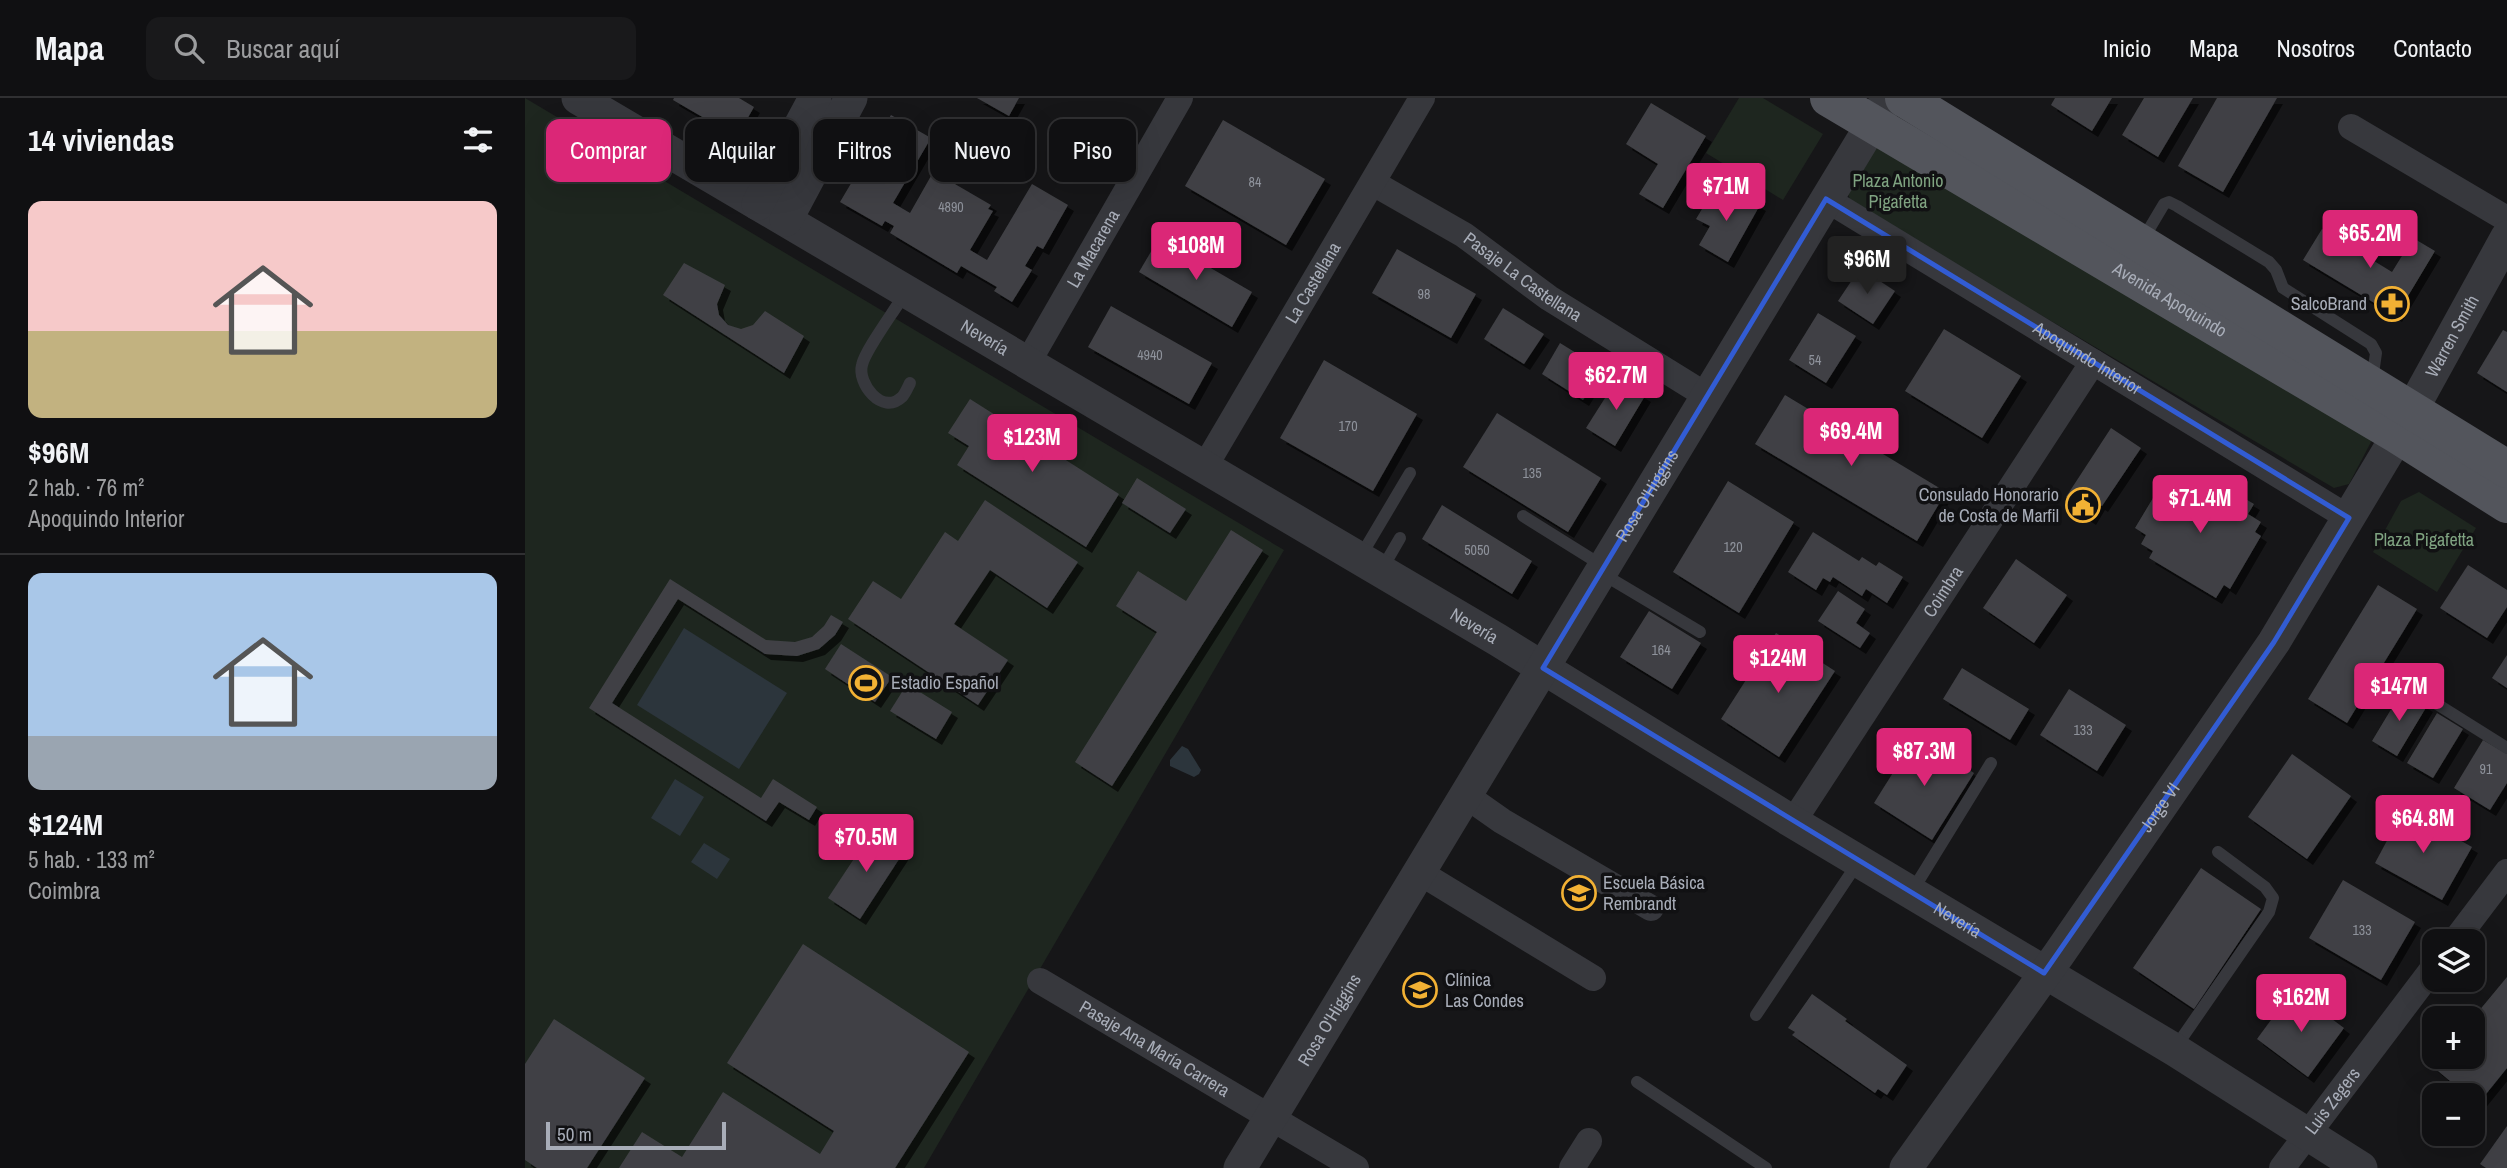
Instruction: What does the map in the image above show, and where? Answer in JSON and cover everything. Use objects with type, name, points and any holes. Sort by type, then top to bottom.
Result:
[{"type":"main road","name":"Avenida Apoquindo","points":[[1829,98],[1879,111],[2405,422],[2507,469]]},
{"type":"main road","name":"Avenida Apoquindo","points":[[1904,98],[2141,243],[2274,304],[2372,385],[2405,422],[2507,504]]},
{"type":"street","name":"Nevería","points":[[578,98],[1543,667],[1793,822],[2175,1049],[2361,1168]]},
{"type":"street","points":[[772,212],[815,98]]},
{"type":"street","points":[[772,212],[851,98]]},
{"type":"street","name":"La Macarena","points":[[1027,364],[1180,98]]},
{"type":"street","name":"La Castellana","points":[[1204,468],[1422,98]]},
{"type":"street","name":"Rosa O'Higgins","points":[[1240,1168],[1879,111]]},
{"type":"street","points":[[2351,127],[2507,234]]},
{"type":"street","name":"Pasaje La Castellana","points":[[1373,183],[1464,235],[1549,298],[1707,396]]},
{"type":"street","name":"Apoquindo Interior","points":[[1826,198],[2349,518]]},
{"type":"street","name":"Warren Smith","points":[[2405,422],[2507,234]]},
{"type":"street","name":"Coimbra","points":[[1793,822],[2093,362]]},
{"type":"street","name":"Jorge VI","points":[[1906,1168],[2274,642],[2405,422]]},
{"type":"street","points":[[1465,795],[1502,821],[1651,908]]},
{"type":"street","points":[[1419,872],[1593,978]]},
{"type":"street","points":[[2464,929],[2507,872]]},
{"type":"street","name":"Pasaje Ana María Carrera","points":[[1040,981],[1356,1168]]},
{"type":"street","name":"Luis Zegers","points":[[2281,1168],[2422,983]]},
{"type":"street","points":[[1572,1168],[1589,1142]]},
{"type":"lane","points":[[2141,243],[2164,204],[2169,202],[2269,262],[2276,270],[2274,304]]},
{"type":"lane","points":[[907,291],[862,361],[860,377],[868,391],[880,400],[892,402],[902,398],[911,383]]},
{"type":"lane","points":[[1370,566],[1410,473]]},
{"type":"lane","points":[[1523,516],[1700,632]]},
{"type":"lane","points":[[1370,566],[1400,538]]},
{"type":"lane","points":[[2413,689],[2507,748]]},
{"type":"lane","points":[[1911,893],[1991,763]]},
{"type":"lane","points":[[2175,1049],[2269,912],[2273,898],[2265,887],[2218,852]]},
{"type":"lane","points":[[1756,1015],[1859,861]]},
{"type":"lane","points":[[1637,1082],[1766,1168]]},
{"type":"highlighted area","points":[[1826,199],[2349,518],[2274,642],[2044,973],[1543,668]]},
{"type":"green space","name":"Estadio Español","points":[[525,98],[560,119],[546,119],[546,182],[666,182],[1284,550],[924,1168],[525,1168]]},
{"type":"green space","points":[[1739,98],[1763,98],[1823,134],[1783,200],[1706,153]]},
{"type":"green space","name":"Plaza Antonio Pigafetta","points":[[1887,144],[2366,429],[2371,442],[2349,484],[2334,488],[1851,203],[1847,191],[1873,146]]},
{"type":"green space","name":"Plaza Pigafetta","points":[[2419,492],[2476,528],[2437,592],[2373,552],[2401,501]]},
{"type":"shaded area","points":[[684,628],[787,693],[739,769],[637,705]]},
{"type":"shaded area","points":[[1182,746],[1188,749],[1201,770],[1194,777],[1170,766],[1170,760]]},
{"type":"shaded area","points":[[675,779],[704,797],[680,836],[651,818]]},
{"type":"shaded area","points":[[704,843],[730,859],[717,879],[691,862]]},
{"type":"building","points":[[739,98],[754,107],[747,119],[706,119],[673,100]]},
{"type":"building","points":[[977,98],[1019,98],[1009,116]]},
{"type":"building","points":[[2055,98],[2112,98],[2092,131],[2051,105]]},
{"type":"building","points":[[2144,98],[2193,98],[2158,157],[2122,135]]},
{"type":"building","points":[[2217,98],[2277,98],[2223,192],[2178,166]]},
{"type":"building","points":[[1651,103],[1706,136],[1663,208],[1639,194],[1658,164],[1626,144]]},
{"type":"building","points":[[1223,120],[1325,179],[1286,245],[1185,186]]},
{"type":"building","points":[[916,129],[930,140],[916,164]]},
{"type":"building","points":[[930,178],[930,182],[951,182],[991,205],[988,209],[993,211],[970,250],[987,260],[1032,184],[1068,205],[1043,249],[1037,246],[1025,266],[1032,270],[1012,302],[994,291],[997,287],[961,266],[957,273],[890,233],[894,226],[885,221],[882,226],[840,202],[852,182],[905,182],[893,203],[910,213]]},
{"type":"building","points":[[1734,190],[1760,205],[1728,262],[1699,245],[1710,226],[1696,219],[1711,194],[1726,203]]},
{"type":"building","points":[[2322,229],[2392,272],[2413,238],[2435,251],[2396,316],[2303,260]]},
{"type":"building","points":[[1159,238],[1252,292],[1232,327],[1139,272]]},
{"type":"building","points":[[1397,249],[1476,294],[1451,338],[1372,293]]},
{"type":"building","points":[[684,263],[725,285],[717,304],[719,315],[728,325],[741,329],[753,325],[765,311],[804,336],[784,373],[663,295]]},
{"type":"building","points":[[1860,268],[1895,291],[1873,324],[1838,301]]},
{"type":"building","points":[[1111,306],[1212,363],[1189,404],[1088,347]]},
{"type":"building","points":[[1503,308],[1544,334],[1524,364],[1484,339]]},
{"type":"building","points":[[1818,313],[1856,336],[1826,383],[1789,360]]},
{"type":"building","points":[[1944,329],[2021,376],[1982,438],[1905,391]]},
{"type":"building","points":[[2503,330],[2507,332],[2507,392],[2477,373]]},
{"type":"building","points":[[1560,343],[1602,369],[1583,400],[1542,374]]},
{"type":"building","points":[[1324,360],[1417,414],[1373,491],[1280,438]]},
{"type":"building","points":[[1617,379],[1645,396],[1615,446],[1586,428]]},
{"type":"building","points":[[1785,395],[1946,492],[1917,541],[1755,444]]},
{"type":"building","points":[[970,399],[1119,494],[1086,547],[957,465],[969,446],[948,433]]},
{"type":"building","points":[[1497,413],[1601,478],[1568,532],[1463,467]]},
{"type":"building","points":[[2111,428],[2141,448],[2102,506],[2099,504],[2090,519],[2066,503],[2069,498],[2066,497]]},
{"type":"building","points":[[1137,478],[1186,509],[1170,533],[1122,503]]},
{"type":"building","points":[[1728,481],[1794,522],[1739,613],[1673,572]]},
{"type":"building","points":[[2162,483],[2175,490],[2178,484],[2193,493],[2198,484],[2219,497],[2225,487],[2254,504],[2248,514],[2261,522],[2255,532],[2261,536],[2230,589],[2224,585],[2216,598],[2149,558],[2153,551],[2141,544],[2146,535],[2135,528]]},
{"type":"building","points":[[985,500],[1078,562],[1047,608],[990,570],[954,624],[1008,660],[978,705],[848,619],[873,581],[901,599],[945,532],[958,541]]},
{"type":"building","points":[[1442,505],[1532,561],[1512,594],[1422,539]]},
{"type":"building","points":[[1231,530],[1263,550],[1112,786],[1075,762],[1157,632],[1116,606],[1138,571],[1186,601]]},
{"type":"building","points":[[1813,532],[1859,561],[1862,557],[1876,566],[1879,562],[1903,577],[1887,603],[1866,589],[1862,596],[1833,577],[1830,582],[1823,578],[1816,590],[1788,572]]},
{"type":"building","points":[[2016,559],[2067,595],[2034,643],[1983,608]]},
{"type":"building","points":[[2468,565],[2507,590],[2507,607],[2487,638],[2440,608]]},
{"type":"building","points":[[670,579],[766,640],[795,642],[812,637],[831,615],[843,622],[835,635],[819,649],[797,656],[765,654],[678,599],[612,703],[761,798],[773,779],[817,807],[809,820],[779,802],[766,821],[589,708]]},
{"type":"building","points":[[2378,585],[2417,609],[2347,723],[2308,699]]},
{"type":"building","points":[[1838,591],[1865,609],[1856,623],[1870,633],[1860,648],[1818,621]]},
{"type":"building","points":[[1649,611],[1701,643],[1672,689],[1620,657]]},
{"type":"building","points":[[1776,633],[1835,671],[1779,757],[1721,719]]},
{"type":"building","points":[[841,644],[892,677],[875,702],[825,669]]},
{"type":"building","points":[[2507,655],[2507,688],[2492,678]]},
{"type":"building","points":[[1962,668],[2029,709],[2010,740],[1943,699]]},
{"type":"building","points":[[907,684],[952,712],[936,739],[890,711]]},
{"type":"building","points":[[2069,689],[2126,725],[2097,771],[2040,735]]},
{"type":"building","points":[[2402,691],[2427,706],[2397,756],[2372,741]]},
{"type":"building","points":[[2437,713],[2463,729],[2433,778],[2407,763]]},
{"type":"building","points":[[1916,736],[1974,773],[1932,840],[1874,803]]},
{"type":"building","points":[[2483,740],[2507,754],[2507,783],[2490,810],[2454,788]]},
{"type":"building","points":[[2292,754],[2351,796],[2307,859],[2248,817]]},
{"type":"building","points":[[2404,809],[2472,847],[2442,900],[2375,863]]},
{"type":"building","points":[[873,830],[905,850],[860,919],[828,898]]},
{"type":"building","points":[[2201,868],[2261,909],[2194,1009],[2133,968]]},
{"type":"building","points":[[2343,880],[2415,922],[2381,980],[2309,938]]},
{"type":"building","points":[[803,944],[969,1052],[895,1168],[619,1168],[642,1132],[682,1157],[723,1092],[820,1154],[834,1131],[727,1063]]},
{"type":"building","points":[[2507,977],[2507,1068],[2485,1095],[2485,1083],[2452,1083],[2436,1069],[2485,1069],[2483,1006]]},
{"type":"building","points":[[2293,990],[2344,1028],[2308,1077],[2257,1039]]},
{"type":"building","points":[[1812,994],[1907,1065],[1887,1095],[1878,1089],[1875,1093],[1792,1035],[1795,1032],[1788,1028]]},
{"type":"building","points":[[554,1019],[645,1078],[587,1168],[537,1168],[525,1160],[525,1064]]},
{"type":"building","points":[[2507,1126],[2507,1168],[2486,1168],[2480,1164]]},
{"type":"place","name":"SalcoBrand","points":[[2392,304]]},
{"type":"place","name":"Consulado Honorario de Costa de Marfil","points":[[2083,505]]},
{"type":"place","name":"Estadio Español","points":[[866,683]]},
{"type":"place","name":"Escuela Básica Rembrandt","points":[[1579,893]]},
{"type":"place","name":"Clínica Las Condes","points":[[1420,990]]}]
